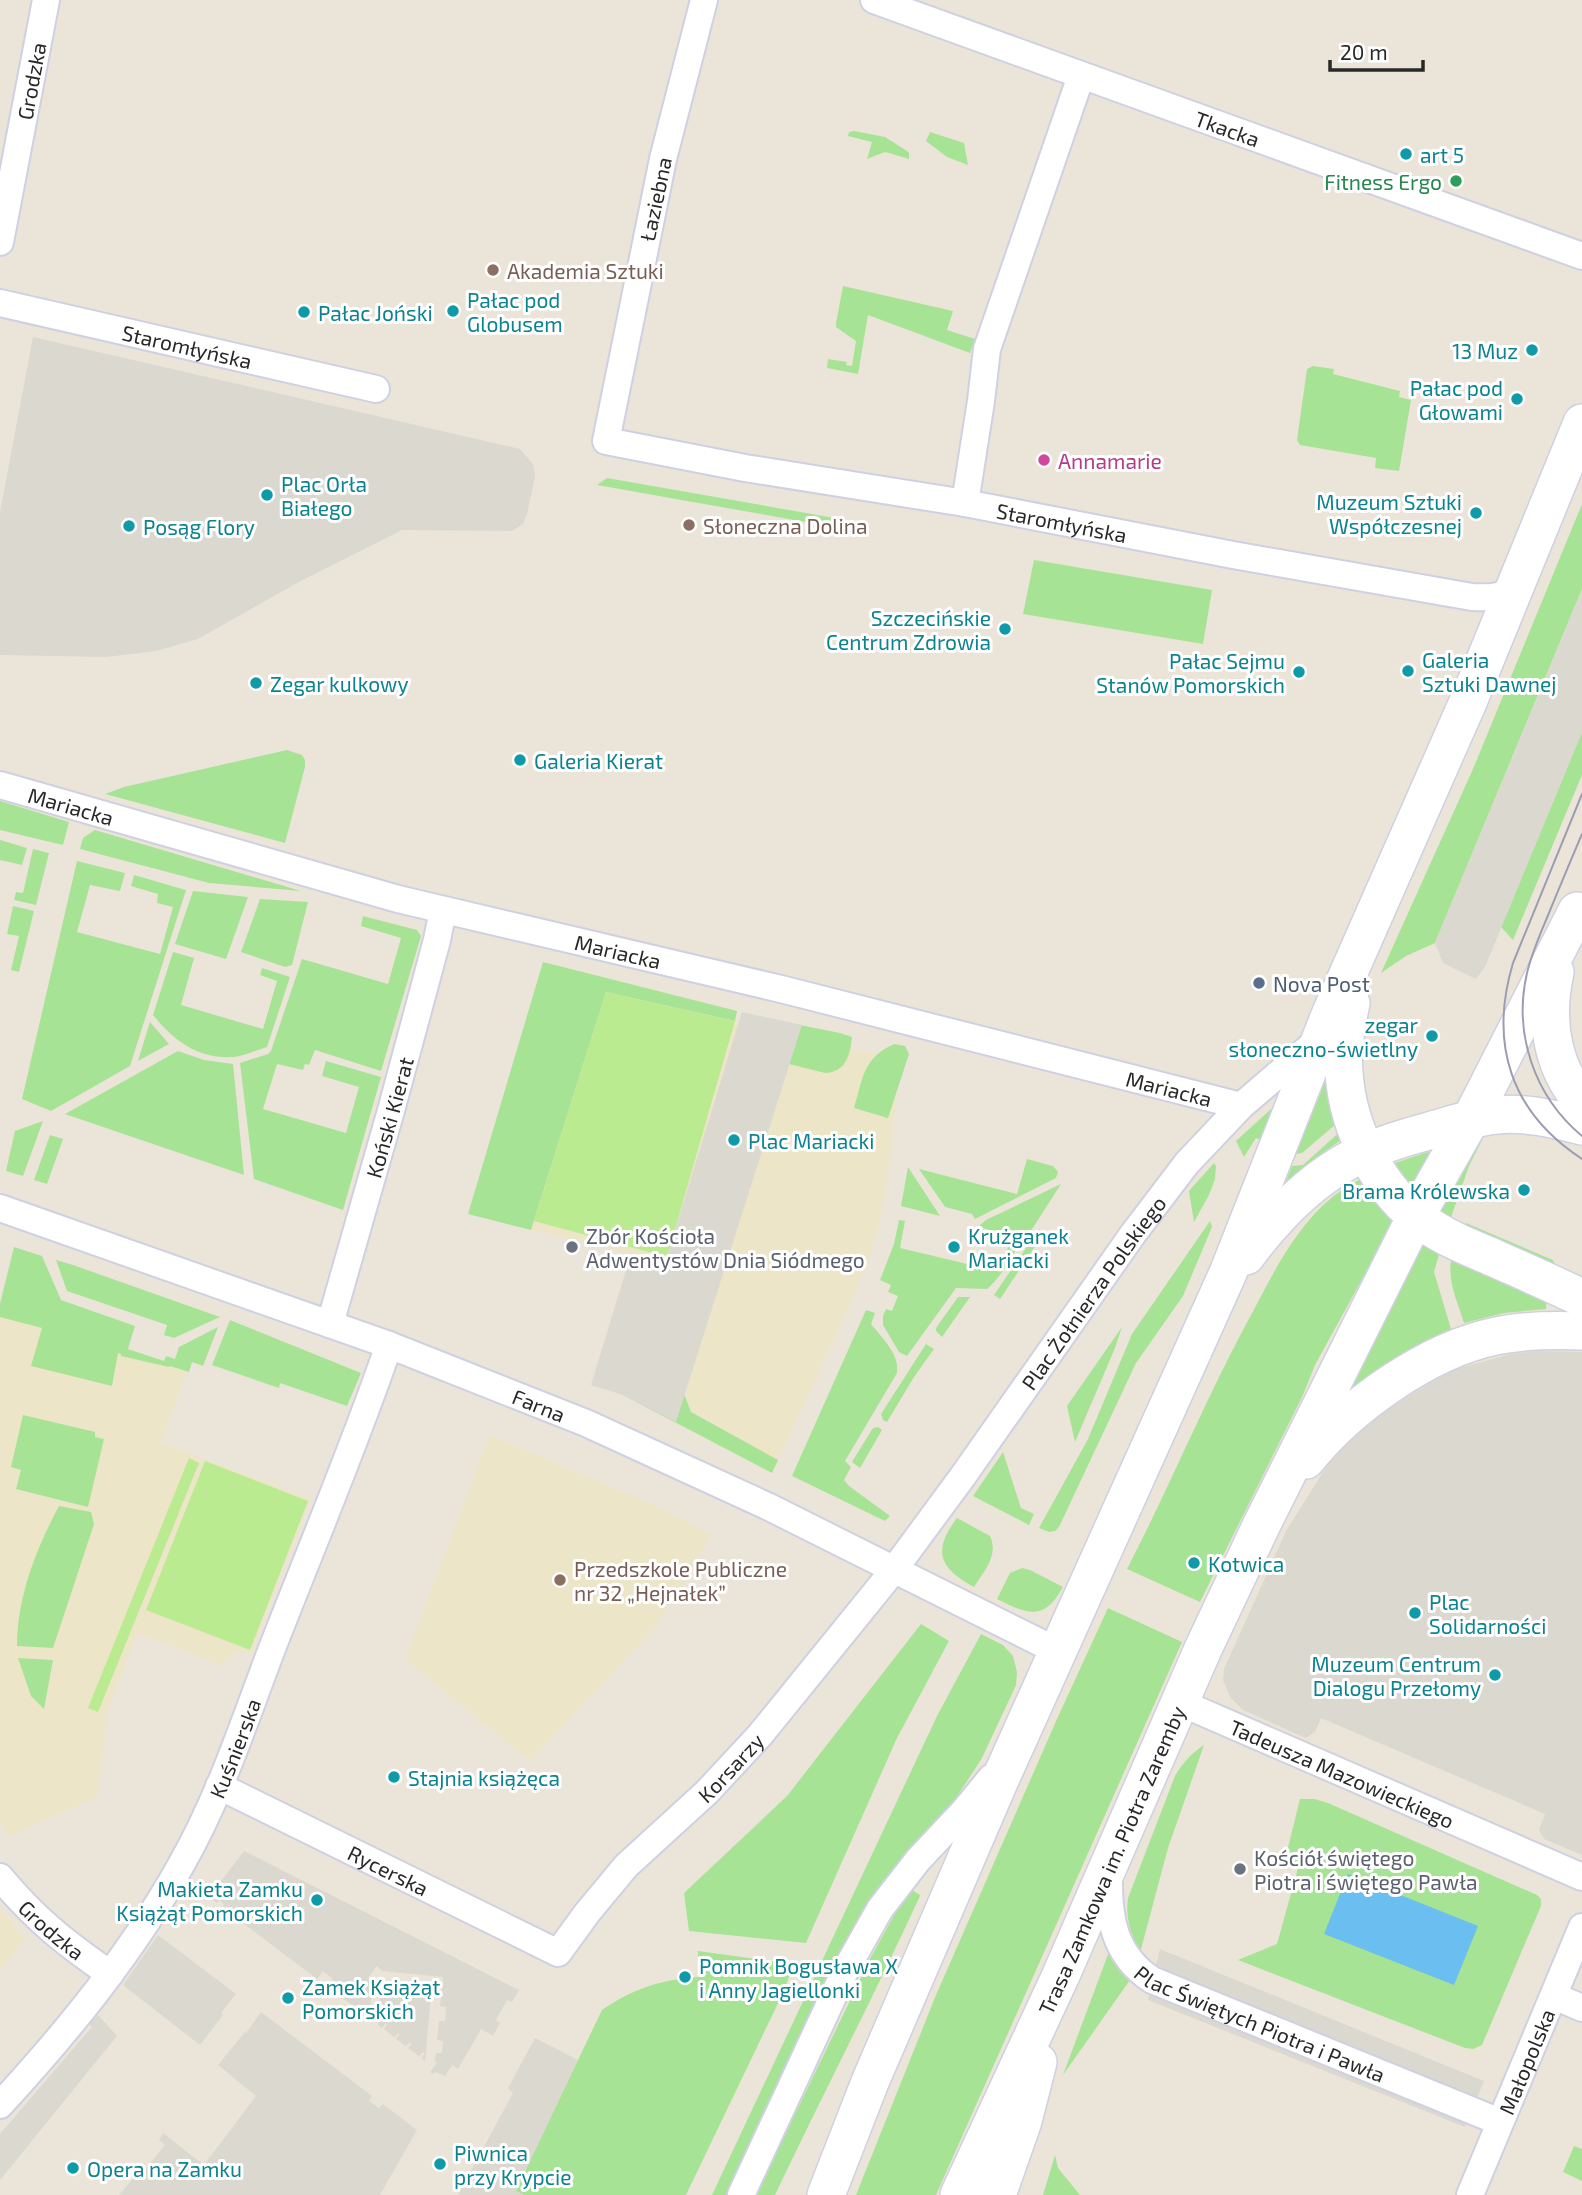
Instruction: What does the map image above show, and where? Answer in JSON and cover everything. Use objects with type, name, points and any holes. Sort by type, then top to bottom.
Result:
[{"type":"street","name":"Grodzka","points":[[0,242],[46,0]]},
{"type":"street","name":"Łaziebna","points":[[606,441],[663,159],[704,0]]},
{"type":"street","name":"Tkacka","points":[[874,0],[1582,256]]},
{"type":"street","points":[[965,503],[987,349],[1081,76]]},
{"type":"street","name":"Staromłyńska","points":[[0,303],[376,389]]},
{"type":"street","name":"Plac Żołnierza Polskiego","points":[[1203,1329],[1252,1215],[1321,1038],[1468,702],[1582,423]]},
{"type":"street","name":"Staromłyńska","points":[[606,441],[745,468],[965,503],[1472,597],[1500,596],[1516,587]]},
{"type":"street","name":"Mariacka","points":[[0,785],[382,895],[925,1024],[1241,1106]]},
{"type":"street","points":[[1579,904],[1556,968],[1549,1016],[1552,1044],[1561,1071],[1582,1102]]},
{"type":"street","points":[[1416,1216],[1471,1119],[1579,904]]},
{"type":"street","name":"Plac Żołnierza Polskiego","points":[[1378,908],[1352,999],[1344,1043],[1347,1095],[1367,1152],[1386,1183],[1416,1216],[1451,1239],[1582,1298]]},
{"type":"street","name":"Koński Kierat","points":[[330,1324],[393,1107],[443,910]]},
{"type":"street","name":"Plac Żołnierza Polskiego","points":[[893,1570],[948,1498],[1133,1234],[1187,1163],[1241,1106],[1321,1038]]},
{"type":"street","points":[[826,2195],[870,2082],[1057,1651],[1203,1329],[1244,1260],[1274,1222],[1326,1176],[1367,1152],[1471,1119],[1509,1115],[1582,1126]]},
{"type":"street","name":"Farna","points":[[0,1208],[389,1345],[586,1423],[729,1488],[1057,1651]]},
{"type":"street","name":"Trasa Zamkowa im. Piotra Zaremby","points":[[959,2195],[1061,1975],[1179,1702],[1262,1524],[1416,1216]]},
{"type":"street","name":"Trasa Zamkowa im. Piotra Zaremby","points":[[1262,1524],[1294,1476],[1328,1435],[1365,1402],[1403,1376],[1482,1339],[1532,1331],[1582,1331]]},
{"type":"street","name":"Kuśnierska","points":[[0,2105],[83,2011],[181,1865],[219,1786],[389,1345]]},
{"type":"street","name":"Korsarzy","points":[[558,1953],[626,1866],[707,1792],[746,1751],[893,1570]]},
{"type":"street","name":"Tadeusza Mazowieckiego","points":[[1179,1702],[1582,1877]]},
{"type":"street","points":[[741,2195],[845,1971],[880,1909],[918,1860],[987,1784],[1018,1739]]},
{"type":"street","name":"Rycerska","points":[[219,1786],[558,1953]]},
{"type":"street","name":"Plac Świętych Piotra i Pawła","points":[[1112,1856],[1109,1888],[1112,1923],[1132,1966],[1144,1975],[1169,1988],[1500,2122]]},
{"type":"street","name":"Grodzka","points":[[0,1877],[57,1936],[110,1974]]},
{"type":"street","name":"Małopolska","points":[[1470,2195],[1582,1927]]},
{"type":"street","points":[[997,2195],[1023,2121],[1061,1975]]},
{"type":"street","points":[[1554,1996],[1582,2008]]},
{"type":"shaded area","name":"Plac Orła Białego","points":[[33,337],[520,449],[533,464],[535,477],[527,514],[523,524],[512,531],[402,530],[297,583],[198,639],[156,651],[107,657],[0,655],[0,512]]},
{"type":"shaded area","points":[[1582,590],[1582,732],[1485,967],[1476,979],[1443,963],[1435,943]]},
{"type":"shaded area","points":[[606,992],[906,1061],[897,1089],[890,1163],[874,1244],[856,1291],[772,1473],[623,1395],[631,1254],[531,1230]]},
{"type":"shaded area","name":"Plac Mariacki","points":[[742,1012],[802,1025],[676,1422],[623,1395],[591,1385],[631,1254],[664,1266]]},
{"type":"shaded area","points":[[0,1317],[186,1371],[161,1443],[311,1499],[251,1652],[236,1653],[228,1657],[222,1666],[138,1633],[108,1709],[97,1797],[8,1836],[0,1819]]},
{"type":"shaded area","name":"Plac Solidarności","points":[[1538,1351],[1582,1352],[1582,1855],[1544,1839],[1539,1830],[1545,1814],[1321,1718],[1315,1732],[1306,1738],[1301,1736],[1243,1710],[1230,1697],[1223,1680],[1224,1669],[1286,1531],[1328,1464],[1354,1435],[1377,1414],[1452,1370],[1511,1354]]},
{"type":"shaded area","name":"Przedszkole Publiczne nr 32 „Hejnałek”","points":[[490,1435],[652,1504],[712,1535],[657,1625],[530,1761],[405,1659]]},
{"type":"shaded area","points":[[244,1851],[519,1990],[512,2002],[507,2000],[496,2020],[500,2023],[493,2036],[481,2029],[458,2069],[452,2065],[445,2076],[430,2072],[437,2063],[436,2053],[442,2053],[443,2041],[437,2040],[439,2021],[445,2021],[446,2007],[440,2006],[443,1977],[382,1971],[377,1966],[368,1978],[373,1983],[369,2018],[360,2011],[363,2006],[357,2009],[328,1987],[333,1979],[323,1971],[317,1979],[223,1908],[224,1904],[219,1900],[217,1903],[209,1897]]},
{"type":"shaded area","points":[[0,1910],[25,1939],[0,1971]]},
{"type":"shaded area","points":[[158,1935],[236,1994],[200,2045],[123,1985]]},
{"type":"shaded area","points":[[1160,1949],[1484,2081],[1465,2127],[1148,2000]]},
{"type":"shaded area","points":[[382,1981],[432,1986],[425,2061],[422,2058],[425,2053],[419,2056],[408,2048],[412,2044],[410,2042],[406,2046],[396,2039],[400,2034],[394,2037],[384,2029],[386,2023],[382,2028],[378,2025]]},
{"type":"shaded area","points":[[261,2012],[372,2096],[369,2101],[379,2108],[383,2104],[417,2130],[380,2195],[119,2195],[134,2177],[138,2178],[165,2145],[159,2140],[163,2133],[204,2165],[256,2096],[218,2065]]},
{"type":"shaded area","points":[[98,2015],[117,2036],[0,2180],[0,2134],[92,2027],[89,2024]]},
{"type":"shaded area","points":[[535,2038],[578,2060],[516,2191],[524,2195],[458,2195],[513,2093],[508,2088]]},
{"type":"green space","points":[[849,132],[885,137],[907,151],[909,159],[885,152],[867,159],[872,142],[848,136]]},
{"type":"green space","points":[[930,132],[964,143],[968,165],[947,157],[926,141]]},
{"type":"green space","points":[[843,286],[953,311],[947,330],[975,339],[970,353],[868,315],[858,374],[827,368],[828,359],[847,362],[846,365],[852,366],[856,341],[836,327]]},
{"type":"green space","points":[[1313,366],[1334,369],[1333,374],[1400,391],[1399,397],[1411,400],[1399,471],[1375,468],[1376,458],[1300,445],[1297,440],[1307,369]]},
{"type":"green space","points":[[607,478],[863,523],[862,532],[597,485]]},
{"type":"green space","points":[[1582,504],[1582,589],[1435,943],[1406,956],[1381,973],[1473,769]]},
{"type":"green space","points":[[1034,560],[1212,590],[1203,644],[1023,614]]},
{"type":"green space","points":[[1582,732],[1582,775],[1513,940],[1501,927]]},
{"type":"green space","points":[[287,750],[302,755],[305,767],[285,843],[105,794],[124,787]]},
{"type":"green space","points":[[0,801],[69,822],[63,845],[0,830]]},
{"type":"green space","points":[[95,830],[301,891],[209,883],[80,849],[83,838]]},
{"type":"green space","points":[[0,840],[27,848],[22,865],[0,860]]},
{"type":"green space","points":[[33,849],[49,853],[36,905],[14,900],[16,892],[23,893]]},
{"type":"green space","points":[[77,861],[125,873],[120,891],[90,885],[77,932],[160,954],[173,907],[157,903],[158,894],[131,886],[134,875],[186,890],[130,1066],[51,1111],[22,1099]]},
{"type":"green space","points":[[193,891],[248,897],[226,959],[175,944]]},
{"type":"green space","points":[[260,899],[308,902],[292,965],[285,967],[241,952]]},
{"type":"green space","points":[[13,906],[34,911],[19,972],[11,970],[19,936],[7,934]]},
{"type":"green space","points":[[363,916],[417,930],[421,936],[381,1071],[315,1050],[309,1065],[305,1064],[303,1070],[277,1064],[263,1109],[346,1133],[359,1087],[322,1076],[326,1061],[381,1077],[343,1210],[254,1179],[240,1063],[271,1051],[302,959],[388,984],[401,938],[361,926]]},
{"type":"green space","points":[[173,952],[194,958],[181,1005],[263,1029],[277,981],[260,975],[262,968],[290,977],[267,1047],[234,1057],[209,1055],[188,1047],[161,1025],[153,1015]]},
{"type":"green space","points":[[543,962],[737,1011],[735,1021],[606,992],[531,1230],[468,1214]]},
{"type":"green space","points":[[606,992],[735,1021],[667,1257],[534,1221]]},
{"type":"green space","points":[[760,1017],[852,1037],[846,1061],[838,1069],[825,1073],[749,1054]]},
{"type":"green space","points":[[150,1022],[169,1044],[138,1061]]},
{"type":"green space","points":[[894,1044],[905,1046],[909,1054],[888,1118],[854,1108],[862,1078],[870,1062]]},
{"type":"green space","points":[[178,1051],[204,1060],[233,1064],[244,1175],[65,1114]]},
{"type":"green space","points":[[1332,1064],[1342,1119],[1302,1153],[1296,1154]]},
{"type":"green space","points":[[1271,1109],[1274,1110],[1264,1141],[1256,1138],[1244,1157],[1236,1141]]},
{"type":"green space","points":[[43,1121],[23,1176],[6,1171],[15,1131]]},
{"type":"green space","points":[[1343,1129],[1344,1138],[1315,1158],[1287,1183],[1292,1166],[1303,1165]]},
{"type":"green space","points":[[50,1135],[63,1139],[47,1184],[34,1180]]},
{"type":"green space","points":[[1479,1137],[1483,1138],[1469,1166],[1449,1223],[1439,1215],[1440,1209]]},
{"type":"green space","points":[[1428,1152],[1432,1155],[1413,1186],[1395,1167],[1395,1163]]},
{"type":"green space","points":[[1027,1159],[1053,1166],[1058,1172],[1056,1178],[975,1219],[972,1214],[945,1207],[919,1169],[1017,1194]]},
{"type":"green space","points":[[1214,1163],[1215,1179],[1194,1222],[1189,1191]]},
{"type":"green space","points":[[908,1167],[940,1216],[901,1206]]},
{"type":"green space","points":[[1361,1179],[1394,1221],[1315,1365],[1303,1395],[1200,1602],[1127,1569],[1199,1418],[1279,1264],[1306,1224],[1322,1206]]},
{"type":"green space","points":[[1061,1184],[1027,1237],[1018,1239],[980,1227],[986,1220]]},
{"type":"green space","points":[[899,1220],[905,1221],[900,1248],[1001,1272],[1008,1247],[980,1240],[982,1235],[1014,1245],[1016,1250],[999,1276],[987,1289],[956,1288],[907,1356],[899,1352],[883,1325],[886,1309],[892,1311],[898,1296],[888,1292],[891,1285],[880,1280],[894,1244]]},
{"type":"green space","points":[[1210,1221],[1212,1227],[1183,1296],[1136,1363],[1059,1527],[1049,1532],[1039,1528],[1088,1439],[1132,1334]]},
{"type":"green space","points":[[1466,1223],[1553,1260],[1557,1267],[1463,1230]]},
{"type":"green space","points":[[1039,1229],[1044,1233],[1000,1299],[994,1295]]},
{"type":"green space","points":[[1426,1242],[1441,1247],[1434,1272],[1451,1329],[1391,1360],[1338,1400],[1421,1246]]},
{"type":"green space","points":[[14,1247],[42,1256],[61,1300],[135,1326],[128,1349],[164,1361],[166,1356],[175,1359],[179,1347],[218,1327],[203,1366],[192,1362],[189,1372],[121,1356],[118,1353],[112,1386],[31,1366],[42,1328],[0,1317],[0,1304]]},
{"type":"green space","points":[[1453,1253],[1547,1294],[1546,1309],[1504,1313],[1464,1323],[1451,1280]]},
{"type":"green space","points":[[56,1260],[220,1317],[174,1338],[164,1335],[167,1325],[67,1291]]},
{"type":"green space","points":[[958,1297],[970,1297],[942,1337],[936,1328]]},
{"type":"green space","points":[[866,1310],[875,1313],[871,1324],[893,1353],[897,1373],[845,1461],[851,1467],[844,1480],[890,1516],[885,1521],[792,1476]]},
{"type":"green space","points":[[230,1320],[361,1373],[347,1406],[280,1383],[279,1388],[212,1365]]},
{"type":"green space","points":[[1122,1327],[1115,1348],[1075,1442],[1067,1406]]},
{"type":"green space","points":[[926,1344],[934,1349],[887,1422],[883,1420],[881,1414]]},
{"type":"green space","points":[[667,1350],[691,1412],[778,1460],[772,1473],[623,1395]]},
{"type":"green space","points":[[23,1415],[95,1432],[95,1437],[104,1439],[88,1507],[16,1489],[21,1470],[11,1467]]},
{"type":"green space","points":[[873,1428],[882,1430],[860,1468],[852,1462]]},
{"type":"green space","points":[[1003,1452],[1021,1508],[1034,1514],[1029,1525],[973,1496]]},
{"type":"green space","points":[[189,1458],[199,1463],[98,1712],[88,1708]]},
{"type":"green space","points":[[205,1461],[308,1501],[250,1650],[146,1610]]},
{"type":"green space","points":[[59,1506],[91,1512],[94,1524],[53,1648],[17,1646],[20,1610],[29,1574]]},
{"type":"green space","points":[[957,1518],[990,1536],[992,1543],[992,1557],[974,1587],[953,1573],[943,1558],[944,1540]]},
{"type":"green space","points":[[1022,1568],[1063,1587],[1049,1606],[1034,1612],[1026,1611],[997,1599],[1010,1573]]},
{"type":"green space","points":[[1108,1608],[1182,1642],[936,2195],[856,2195],[936,1995]]},
{"type":"green space","points":[[921,1624],[949,1641],[897,1738],[806,1943],[689,1931],[684,1893],[787,1796]]},
{"type":"green space","points":[[981,1634],[1003,1645],[1013,1656],[1017,1672],[1016,1685],[982,1758],[949,1809],[841,1954],[728,2195],[712,2195],[937,1716]]},
{"type":"green space","points":[[18,1658],[53,1660],[44,1709],[31,1696]]},
{"type":"green space","points":[[1204,1745],[1168,1848],[1140,1953],[1130,1926],[1128,1898],[1175,1776],[1188,1759]]},
{"type":"green space","points":[[1300,1799],[1328,1803],[1541,1899],[1541,1906],[1482,2045],[1473,2049],[1465,2048],[1238,1960],[1277,1944],[1298,1868],[1284,1864]]},
{"type":"green space","points":[[912,1890],[920,1895],[919,1898],[775,2195],[756,2195],[871,1957],[907,1892]]},
{"type":"green space","points":[[1110,1949],[1114,1960],[1130,1980],[1063,2075]]},
{"type":"green space","points":[[698,1951],[794,1964],[782,1995],[686,2195],[524,2195],[515,2191],[602,2010],[648,1986],[699,1977]]},
{"type":"green space","points":[[1574,2146],[1582,2149],[1582,2181],[1563,2172]]},
{"type":"green space","points":[[1055,2155],[1058,2168],[1080,2195],[1043,2195]]},
{"type":"water","points":[[1348,1874],[1478,1926],[1454,1985],[1324,1934]]},
{"type":"tram line","points":[[1582,794],[1513,963],[1506,992],[1504,1021],[1505,1048],[1522,1097],[1537,1120],[1582,1159]]},
{"type":"tram line","points":[[1582,834],[1531,957],[1523,996],[1523,1018],[1531,1062],[1551,1102],[1582,1136]]},
{"type":"place","name":"art 5","points":[[1406,154]]},
{"type":"place","name":"Fitness Ergo","points":[[1456,181]]},
{"type":"place","name":"Akademia Sztuki","points":[[493,270]]},
{"type":"place","name":"Pałac pod Globusem","points":[[453,311]]},
{"type":"place","name":"Pałac Joński","points":[[304,312]]},
{"type":"place","name":"13 Muz","points":[[1532,350]]},
{"type":"place","name":"Pałac pod Głowami","points":[[1517,399]]},
{"type":"place","name":"Annamarie","points":[[1044,460]]},
{"type":"place","name":"Plac Orła Białego","points":[[267,495]]},
{"type":"place","name":"Muzeum Sztuki Współczesnej","points":[[1476,513]]},
{"type":"place","name":"Słoneczna Dolina","points":[[689,525]]},
{"type":"place","name":"Posąg Flory","points":[[129,526]]},
{"type":"place","name":"Szczecińskie Centrum Zdrowia","points":[[1005,629]]},
{"type":"place","name":"Galeria Sztuki Dawnej","points":[[1408,671]]},
{"type":"place","name":"Pałac Sejmu Stanów Pomorskich","points":[[1299,672]]},
{"type":"place","name":"Zegar kulkowy","points":[[256,683]]},
{"type":"place","name":"Galeria Kierat","points":[[520,760]]},
{"type":"place","name":"Nova Post","points":[[1259,983]]},
{"type":"place","name":"zegar słoneczno-świetlny","points":[[1432,1036]]},
{"type":"place","name":"Plac Mariacki","points":[[734,1140]]},
{"type":"place","name":"Brama Królewska","points":[[1524,1190]]},
{"type":"place","name":"Zbór Kościoła Adwentystów Dnia Siódmego","points":[[572,1247]]},
{"type":"place","name":"Krużganek Mariacki","points":[[954,1247]]},
{"type":"place","name":"Kotwica","points":[[1194,1563]]},
{"type":"place","name":"Przedszkole Publiczne nr 32 „Hejnałek”","points":[[560,1580]]},
{"type":"place","name":"Plac Solidarności","points":[[1415,1613]]},
{"type":"place","name":"Muzeum Centrum Dialogu Przełomy","points":[[1495,1675]]},
{"type":"place","name":"Stajnia książęca","points":[[394,1777]]},
{"type":"place","name":"Kościół świętego Piotra i świętego Pawła","points":[[1240,1869]]},
{"type":"place","name":"Makieta Zamku Książąt Pomorskich","points":[[317,1900]]},
{"type":"place","name":"Pomnik Bogusława X i Anny Jagiellonki","points":[[685,1977]]},
{"type":"place","name":"Zamek Książąt Pomorskich","points":[[288,1998]]},
{"type":"place","name":"Piwnica przy Krypcie","points":[[440,2164]]},
{"type":"place","name":"Opera na Zamku","points":[[73,2168]]}]
